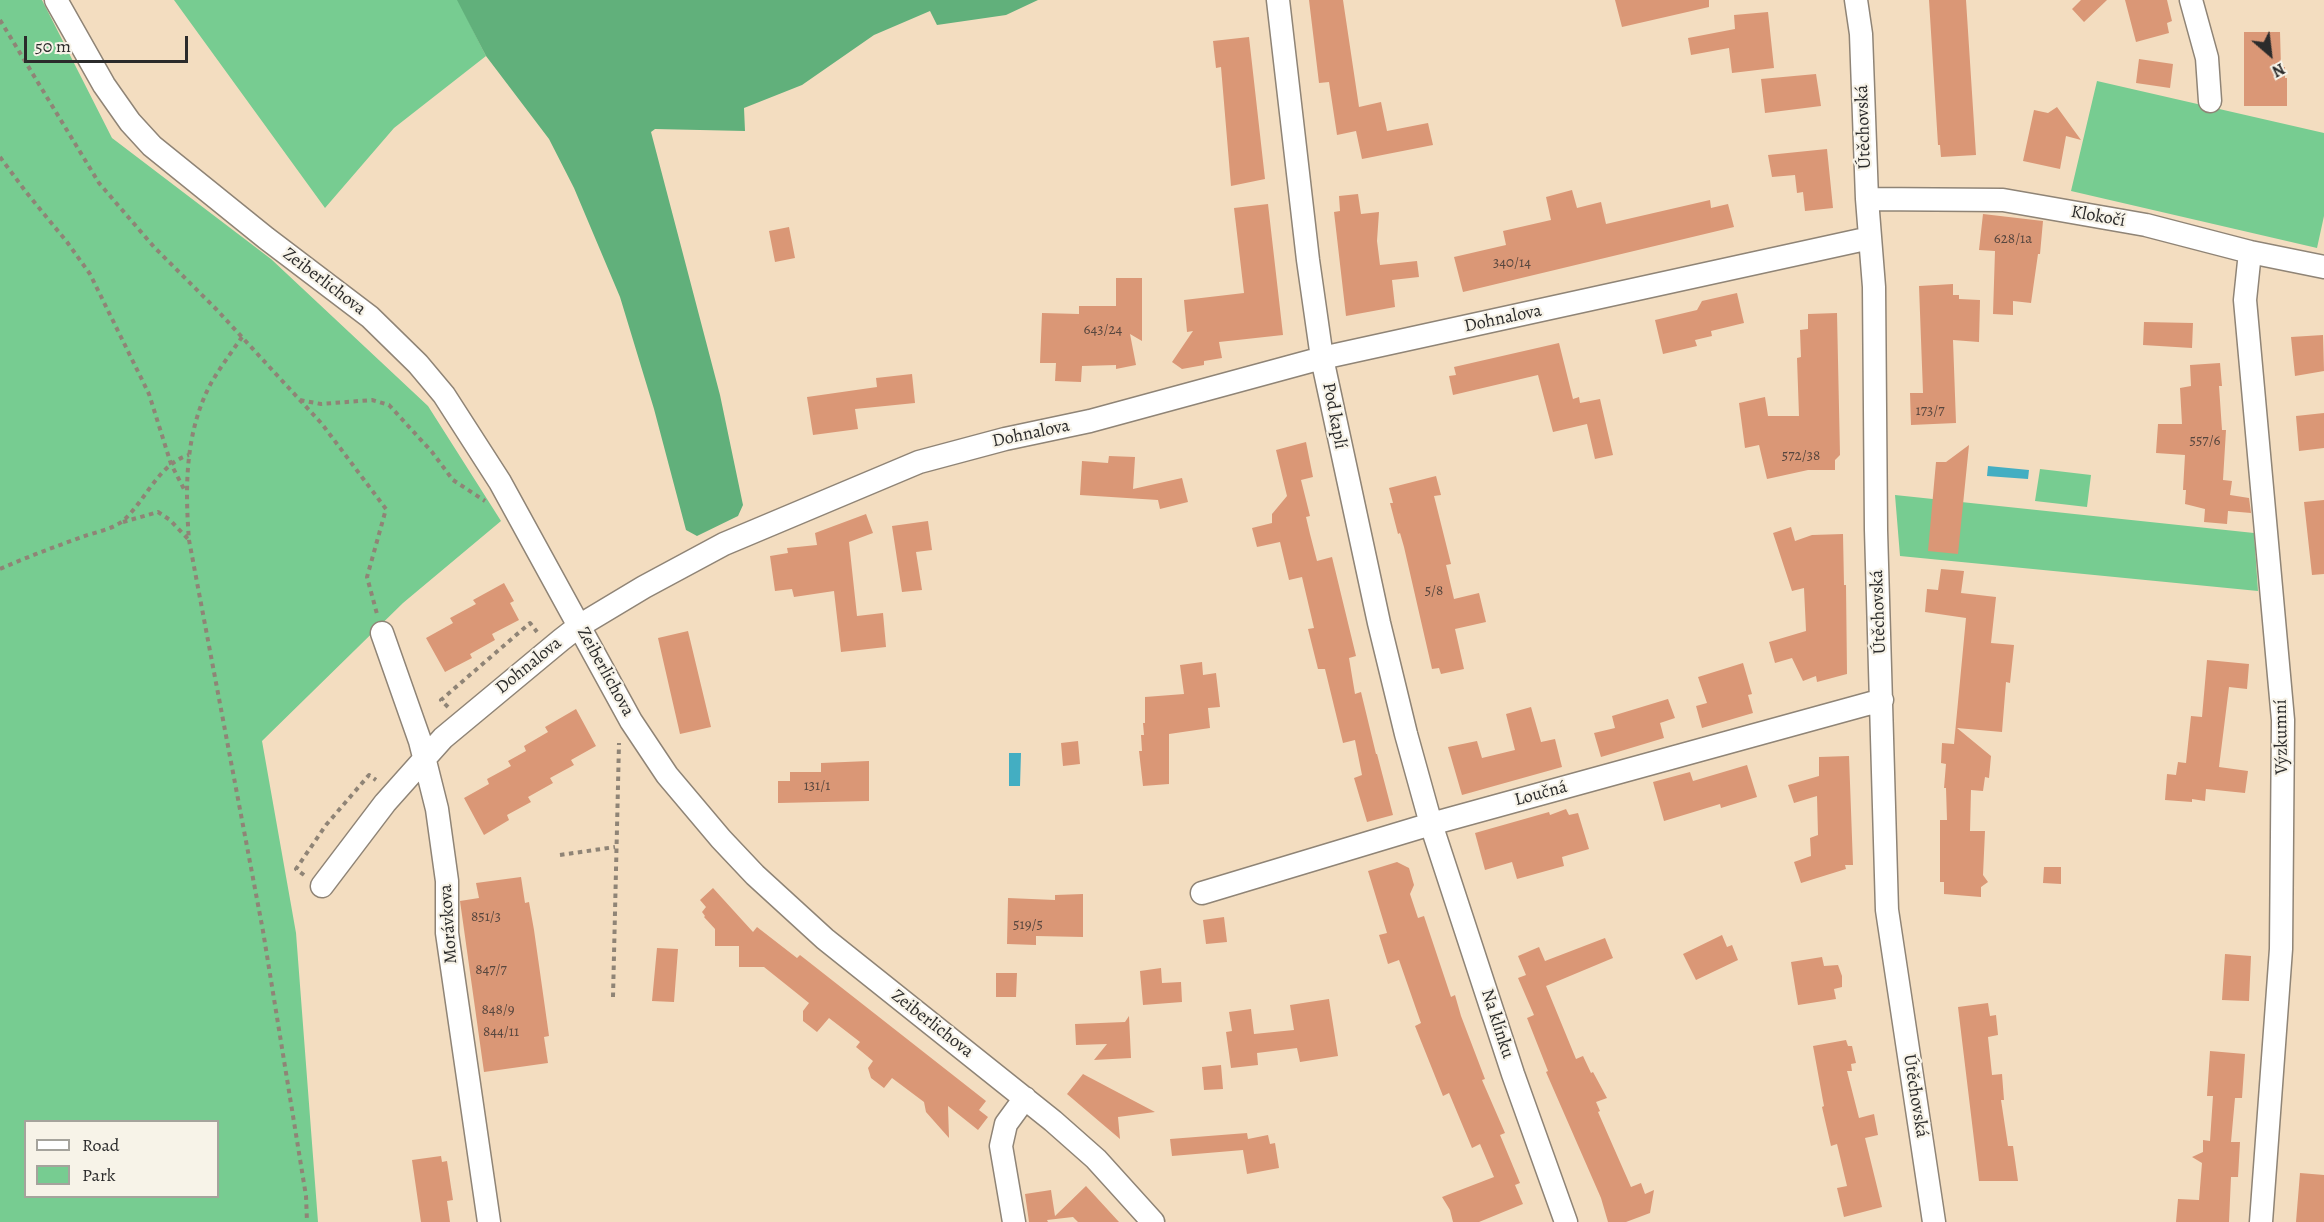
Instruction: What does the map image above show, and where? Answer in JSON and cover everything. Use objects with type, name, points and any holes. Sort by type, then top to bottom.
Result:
[{"type":"street","name":"Zeiberlichova","points":[[56,0],[104,85],[130,122],[152,146],[266,238],[370,317],[418,364],[464,423],[500,483],[617,698],[679,791],[721,839],[755,875],[825,939],[1025,1098],[1096,1159],[1153,1222]]},
{"type":"street","name":"Pod kaplí","points":[[1278,0],[1308,260],[1323,358],[1379,623],[1431,824]]},
{"type":"street","name":"Útěchovská","points":[[1856,0],[1861,34],[1867,199],[1874,287],[1876,530],[1887,910],[1934,1222]]},
{"type":"street","points":[[2191,0],[2207,58],[2210,101]]},
{"type":"street","name":"Klokočí","points":[[1867,199],[2003,200],[2146,225],[2250,252],[2324,267]]},
{"type":"street","name":"Dohnalova","points":[[322,886],[385,802],[425,758],[464,719],[579,626],[644,587],[724,544],[791,514],[919,462],[1005,439],[1090,422],[1323,358],[1870,238]]},
{"type":"street","name":"Výzkumní","points":[[2250,252],[2245,300],[2283,720],[2281,949],[2261,1222]]},
{"type":"street","name":"Morávkova","points":[[382,633],[425,758],[437,809],[447,881],[447,933],[489,1222]]},
{"type":"street","name":"Loučná","points":[[1202,893],[1431,824],[1882,700]]},
{"type":"street","name":"Na klínku","points":[[1431,824],[1513,1074],[1566,1222]]},
{"type":"street","points":[[1014,1222],[1001,1146],[1006,1124],[1025,1098]]},
{"type":"path","points":[[0,20],[99,183],[154,247],[322,423],[386,509],[367,577],[382,633]]},
{"type":"path","points":[[0,157],[90,274],[149,394],[171,464],[185,492]]},
{"type":"path","points":[[242,337],[209,387],[194,424],[185,492],[189,540],[263,932],[306,1196],[307,1222]]},
{"type":"path","points":[[300,400],[321,404],[372,400],[389,405],[432,452],[453,480],[485,500]]},
{"type":"path","points":[[122,522],[142,501],[166,467],[189,455]]},
{"type":"path","points":[[0,569],[39,552],[122,522],[158,512],[170,520],[189,540]]},
{"type":"path","points":[[613,997],[619,741]]},
{"type":"path","points":[[560,855],[615,847]]},
{"type":"green space","points":[[0,0],[42,0],[112,138],[271,259],[428,406],[501,521],[403,603],[262,741],[296,933],[318,1222],[0,1222]]},
{"type":"green space","points":[[174,0],[458,0],[486,56],[394,128],[325,208]]},
{"type":"green space","points":[[457,0],[1038,0],[1006,15],[937,25],[930,11],[874,35],[802,85],[744,108],[745,131],[655,129],[651,132],[720,395],[743,505],[738,516],[697,536],[686,530],[654,409],[620,297],[574,188],[549,139],[486,56]]},
{"type":"green space","points":[[2097,81],[2324,133],[2324,216],[2317,248],[2071,191]]},
{"type":"green space","points":[[2040,469],[2091,475],[2087,507],[2035,501]]},
{"type":"green space","points":[[1895,495],[2254,533],[2258,591],[1900,556]]},
{"type":"water","points":[[1988,466],[2029,470],[2028,479],[1987,476]]},
{"type":"water","points":[[1009,753],[1021,753],[1020,786],[1009,786]]},
{"type":"building","points":[[1309,0],[1343,0],[1359,107],[1381,102],[1387,131],[1428,123],[1433,145],[1362,159],[1356,131],[1337,135],[1329,82],[1319,83]]},
{"type":"building","points":[[1615,0],[1709,0],[1709,7],[1622,27]]},
{"type":"building","points":[[1929,0],[1966,0],[1976,155],[1941,157],[1940,145],[1938,145]]},
{"type":"building","points":[[2081,0],[2107,0],[2084,22],[2072,9]]},
{"type":"building","points":[[2125,0],[2167,0],[2172,21],[2167,23],[2169,33],[2136,42]]},
{"type":"building","points":[[1768,12],[1774,68],[1732,73],[1729,48],[1691,55],[1688,38],[1735,29],[1734,15]]},
{"type":"building","points":[[2244,32],[2280,32],[2281,67],[2285,67],[2285,78],[2287,78],[2287,106],[2244,106]]},
{"type":"building","points":[[1249,37],[1265,179],[1231,186],[1221,67],[1216,68],[1213,41]]},
{"type":"building","points":[[2139,59],[2173,64],[2170,88],[2136,83]]},
{"type":"building","points":[[1816,74],[1821,106],[1765,113],[1761,79]]},
{"type":"building","points":[[2057,107],[2081,140],[2066,136],[2060,169],[2023,161],[2034,110],[2048,113]]},
{"type":"building","points":[[1827,149],[1833,208],[1805,211],[1803,192],[1797,193],[1795,175],[1772,177],[1768,155]]},
{"type":"building","points":[[1572,190],[1577,208],[1601,202],[1606,224],[1710,200],[1711,208],[1728,204],[1734,227],[1463,292],[1454,257],[1506,245],[1503,231],[1551,220],[1546,197]]},
{"type":"building","points":[[1358,194],[1361,214],[1379,212],[1377,241],[1380,265],[1417,261],[1419,277],[1392,280],[1395,307],[1346,316],[1334,212],[1340,211],[1339,196]]},
{"type":"building","points":[[1268,204],[1283,335],[1219,342],[1222,358],[1204,361],[1204,365],[1182,369],[1172,362],[1193,331],[1187,332],[1184,300],[1244,293],[1234,208]]},
{"type":"building","points":[[1983,214],[2043,221],[2040,254],[2038,254],[2031,303],[2013,301],[2013,315],[1993,314],[1995,251],[1979,250]]},
{"type":"building","points":[[789,227],[795,258],[775,262],[769,231]]},
{"type":"building","points":[[1116,278],[1142,278],[1142,341],[1130,334],[1136,365],[1116,369],[1116,365],[1082,366],[1081,382],[1055,381],[1056,363],[1040,363],[1042,313],[1079,314],[1079,306],[1116,306]]},
{"type":"building","points":[[1953,284],[1953,295],[1959,295],[1959,299],[1980,300],[1979,342],[1953,340],[1956,423],[1911,425],[1910,393],[1923,393],[1919,286]]},
{"type":"building","points":[[1737,293],[1744,323],[1711,331],[1712,336],[1695,340],[1697,346],[1663,354],[1655,320],[1697,310],[1702,301]]},
{"type":"building","points":[[1837,313],[1840,455],[1835,460],[1835,470],[1808,470],[1767,479],[1759,445],[1745,448],[1739,403],[1765,397],[1768,416],[1799,416],[1797,358],[1801,357],[1800,330],[1808,329],[1808,314]]},
{"type":"building","points":[[2144,322],[2193,323],[2192,348],[2143,345]]},
{"type":"building","points":[[2323,335],[2324,371],[2295,376],[2291,337]]},
{"type":"building","points":[[1559,343],[1573,399],[1579,397],[1580,403],[1600,399],[1613,455],[1595,459],[1587,424],[1553,432],[1538,375],[1453,395],[1449,376],[1456,375],[1454,367]]},
{"type":"building","points":[[2220,363],[2222,430],[2226,430],[2223,480],[2232,481],[2230,495],[2249,498],[2251,513],[2228,511],[2227,524],[2204,522],[2205,509],[2185,504],[2186,490],[2183,490],[2185,455],[2156,453],[2158,424],[2182,424],[2180,388],[2191,386],[2190,365]]},
{"type":"building","points":[[912,374],[915,403],[855,409],[858,429],[813,435],[807,397],[877,387],[876,378]]},
{"type":"building","points":[[2324,413],[2324,448],[2299,451],[2296,416]]},
{"type":"building","points":[[1306,442],[1313,477],[1301,480],[1310,516],[1306,517],[1317,561],[1332,557],[1356,656],[1349,658],[1355,694],[1361,692],[1393,815],[1367,822],[1354,778],[1362,775],[1355,740],[1343,743],[1325,669],[1318,669],[1308,629],[1314,628],[1302,577],[1289,580],[1280,542],[1257,547],[1252,528],[1272,523],[1272,514],[1287,496],[1276,450]]},
{"type":"building","points":[[1969,445],[1958,554],[1928,551],[1936,462],[1946,462]]},
{"type":"building","points":[[1109,456],[1135,457],[1133,489],[1182,478],[1188,502],[1160,509],[1158,500],[1080,495],[1082,461],[1108,463]]},
{"type":"building","points":[[1436,476],[1441,495],[1434,496],[1451,564],[1446,565],[1454,599],[1479,593],[1486,622],[1455,629],[1464,669],[1441,674],[1439,668],[1432,669],[1404,547],[1390,503],[1393,503],[1389,488]]},
{"type":"building","points":[[2324,500],[2324,574],[2312,575],[2304,502]]},
{"type":"building","points":[[866,514],[873,533],[849,542],[857,616],[883,613],[886,647],[841,652],[834,591],[794,597],[792,589],[775,591],[770,556],[788,553],[787,548],[817,545],[815,533]]},
{"type":"building","points":[[928,521],[932,550],[916,552],[922,590],[902,592],[892,526]]},
{"type":"building","points":[[1791,527],[1795,541],[1812,535],[1843,534],[1847,674],[1817,682],[1816,676],[1803,681],[1792,658],[1775,663],[1769,642],[1806,631],[1804,588],[1792,591],[1773,533]]},
{"type":"building","points":[[1941,569],[1964,571],[1961,593],[1996,597],[1991,643],[2014,645],[2010,683],[2006,682],[2002,732],[1957,728],[1991,756],[1989,778],[1985,777],[1983,791],[1971,790],[1970,831],[1985,831],[1983,875],[1988,882],[1981,887],[1981,897],[1944,894],[1944,882],[1940,882],[1940,820],[1947,820],[1946,788],[1944,788],[1946,764],[1941,763],[1942,743],[1954,744],[1966,618],[1925,612],[1927,589],[1938,590]]},
{"type":"building","points":[[504,583],[514,601],[510,603],[519,620],[492,634],[495,640],[470,654],[472,658],[445,672],[426,638],[453,623],[450,618],[476,604],[473,600]]},
{"type":"building","points":[[688,631],[711,727],[680,734],[658,638]]},
{"type":"building","points":[[2207,660],[2249,664],[2247,689],[2229,687],[2219,767],[2248,771],[2245,793],[2206,789],[2205,801],[2165,800],[2167,774],[2176,775],[2178,762],[2186,763],[2191,716],[2202,717]]},
{"type":"building","points":[[1202,662],[1203,675],[1216,673],[1220,707],[1208,708],[1210,728],[1169,734],[1169,784],[1143,786],[1139,751],[1142,751],[1141,735],[1144,735],[1145,697],[1184,694],[1180,665]]},
{"type":"building","points":[[1743,663],[1752,694],[1748,695],[1753,713],[1702,728],[1696,706],[1707,703],[1698,677]]},
{"type":"building","points":[[1668,699],[1675,718],[1660,723],[1664,738],[1601,757],[1594,733],[1615,728],[1612,716]]},
{"type":"building","points":[[1531,707],[1541,742],[1555,739],[1562,767],[1462,795],[1448,747],[1477,741],[1482,758],[1515,750],[1506,714]]},
{"type":"building","points":[[576,709],[596,746],[571,760],[574,765],[550,778],[553,783],[528,797],[531,802],[507,815],[509,820],[484,835],[464,798],[489,784],[487,779],[511,766],[508,761],[526,751],[524,746],[548,732],[545,727]]},
{"type":"building","points":[[1078,741],[1080,764],[1063,766],[1061,743]]},
{"type":"building","points":[[1849,756],[1853,865],[1845,865],[1846,869],[1801,883],[1794,862],[1811,856],[1810,838],[1818,835],[1817,796],[1794,803],[1788,785],[1819,776],[1819,757]]},
{"type":"building","points":[[869,761],[869,801],[778,803],[778,781],[790,781],[790,772],[821,772],[821,763]]},
{"type":"building","points":[[1747,765],[1757,797],[1721,808],[1720,804],[1664,821],[1653,782],[1690,772],[1693,781]]},
{"type":"building","points":[[1566,809],[1569,815],[1578,813],[1589,849],[1562,857],[1564,866],[1517,879],[1512,862],[1485,870],[1475,833]]},
{"type":"building","points":[[1397,862],[1409,868],[1414,885],[1410,894],[1418,918],[1424,916],[1451,997],[1455,995],[1485,1079],[1482,1080],[1505,1133],[1500,1135],[1520,1183],[1515,1185],[1523,1204],[1479,1222],[1453,1222],[1450,1210],[1442,1197],[1494,1177],[1480,1144],[1472,1148],[1449,1093],[1443,1096],[1415,1026],[1421,1023],[1399,960],[1388,964],[1379,935],[1387,933],[1368,871]]},
{"type":"building","points":[[2044,867],[2061,867],[2061,884],[2043,883]]},
{"type":"building","points":[[521,877],[525,903],[529,902],[534,930],[549,1036],[544,1037],[548,1063],[484,1072],[460,901],[479,898],[476,883]]},
{"type":"building","points":[[713,888],[753,932],[757,927],[797,958],[800,955],[986,1101],[979,1110],[988,1117],[978,1130],[948,1106],[949,1138],[926,1112],[924,1102],[892,1078],[884,1088],[871,1078],[868,1068],[873,1061],[856,1047],[860,1042],[829,1018],[817,1032],[803,1021],[803,1011],[809,1003],[764,967],[739,967],[739,946],[715,946],[715,929],[704,917],[702,912],[706,907],[700,900]]},
{"type":"building","points":[[1083,894],[1083,937],[1036,936],[1036,945],[1007,944],[1008,898],[1055,900],[1055,895]]},
{"type":"building","points":[[1224,917],[1227,942],[1206,944],[1203,920]]},
{"type":"building","points":[[1722,935],[1727,947],[1732,945],[1738,960],[1696,980],[1683,954]]},
{"type":"building","points":[[1605,938],[1613,958],[1546,986],[1576,1059],[1583,1056],[1607,1098],[1596,1102],[1600,1111],[1598,1112],[1631,1187],[1641,1183],[1645,1194],[1654,1190],[1650,1213],[1626,1222],[1608,1222],[1601,1198],[1546,1072],[1548,1071],[1527,1018],[1534,1015],[1518,978],[1526,975],[1518,956],[1539,947],[1545,961]]},
{"type":"building","points":[[657,948],[678,949],[674,1002],[652,1001]]},
{"type":"building","points":[[2225,954],[2251,956],[2249,1001],[2222,1000]]},
{"type":"building","points":[[1822,957],[1824,966],[1838,965],[1842,976],[1842,987],[1834,989],[1836,999],[1798,1005],[1791,962]]},
{"type":"building","points":[[1161,968],[1162,983],[1181,982],[1182,1002],[1143,1005],[1140,971]]},
{"type":"building","points":[[996,973],[1017,973],[1016,997],[996,997]]},
{"type":"building","points":[[1329,999],[1338,1056],[1300,1062],[1297,1048],[1257,1053],[1258,1065],[1231,1068],[1226,1032],[1232,1031],[1229,1012],[1251,1009],[1254,1034],[1294,1030],[1290,1005]]},
{"type":"building","points":[[1988,1003],[1990,1016],[1996,1015],[1998,1035],[1988,1037],[1992,1075],[2002,1074],[2004,1100],[2001,1100],[2008,1146],[2013,1146],[2018,1181],[1979,1181],[1958,1007]]},
{"type":"building","points":[[1129,1016],[1131,1058],[1094,1060],[1107,1044],[1076,1045],[1075,1024],[1125,1022]]},
{"type":"building","points":[[1846,1040],[1848,1046],[1852,1046],[1856,1063],[1851,1064],[1852,1071],[1847,1071],[1859,1118],[1874,1114],[1878,1135],[1865,1138],[1882,1207],[1844,1217],[1837,1188],[1847,1186],[1837,1144],[1831,1146],[1822,1107],[1824,1106],[1813,1046]]},
{"type":"building","points":[[2210,1051],[2245,1054],[2242,1098],[2235,1098],[2231,1142],[2240,1142],[2238,1177],[2231,1177],[2229,1222],[2176,1222],[2178,1199],[2199,1200],[2202,1163],[2192,1157],[2203,1152],[2203,1140],[2210,1141],[2213,1096],[2207,1096]]},
{"type":"building","points":[[1221,1065],[1223,1089],[1204,1090],[1202,1067]]},
{"type":"building","points":[[1083,1074],[1155,1112],[1118,1117],[1120,1139],[1067,1094]]},
{"type":"building","points":[[1247,1133],[1248,1139],[1268,1135],[1270,1144],[1275,1143],[1279,1168],[1247,1174],[1243,1150],[1172,1156],[1170,1139]]},
{"type":"building","points":[[441,1156],[442,1162],[447,1161],[453,1200],[447,1201],[450,1222],[421,1222],[412,1160]]},
{"type":"building","points":[[2300,1173],[2324,1175],[2324,1222],[2296,1222]]},
{"type":"building","points":[[1086,1186],[1119,1222],[1078,1222],[1073,1217],[1047,1220],[1048,1222],[1029,1222],[1025,1194],[1051,1190],[1055,1216]]}]
